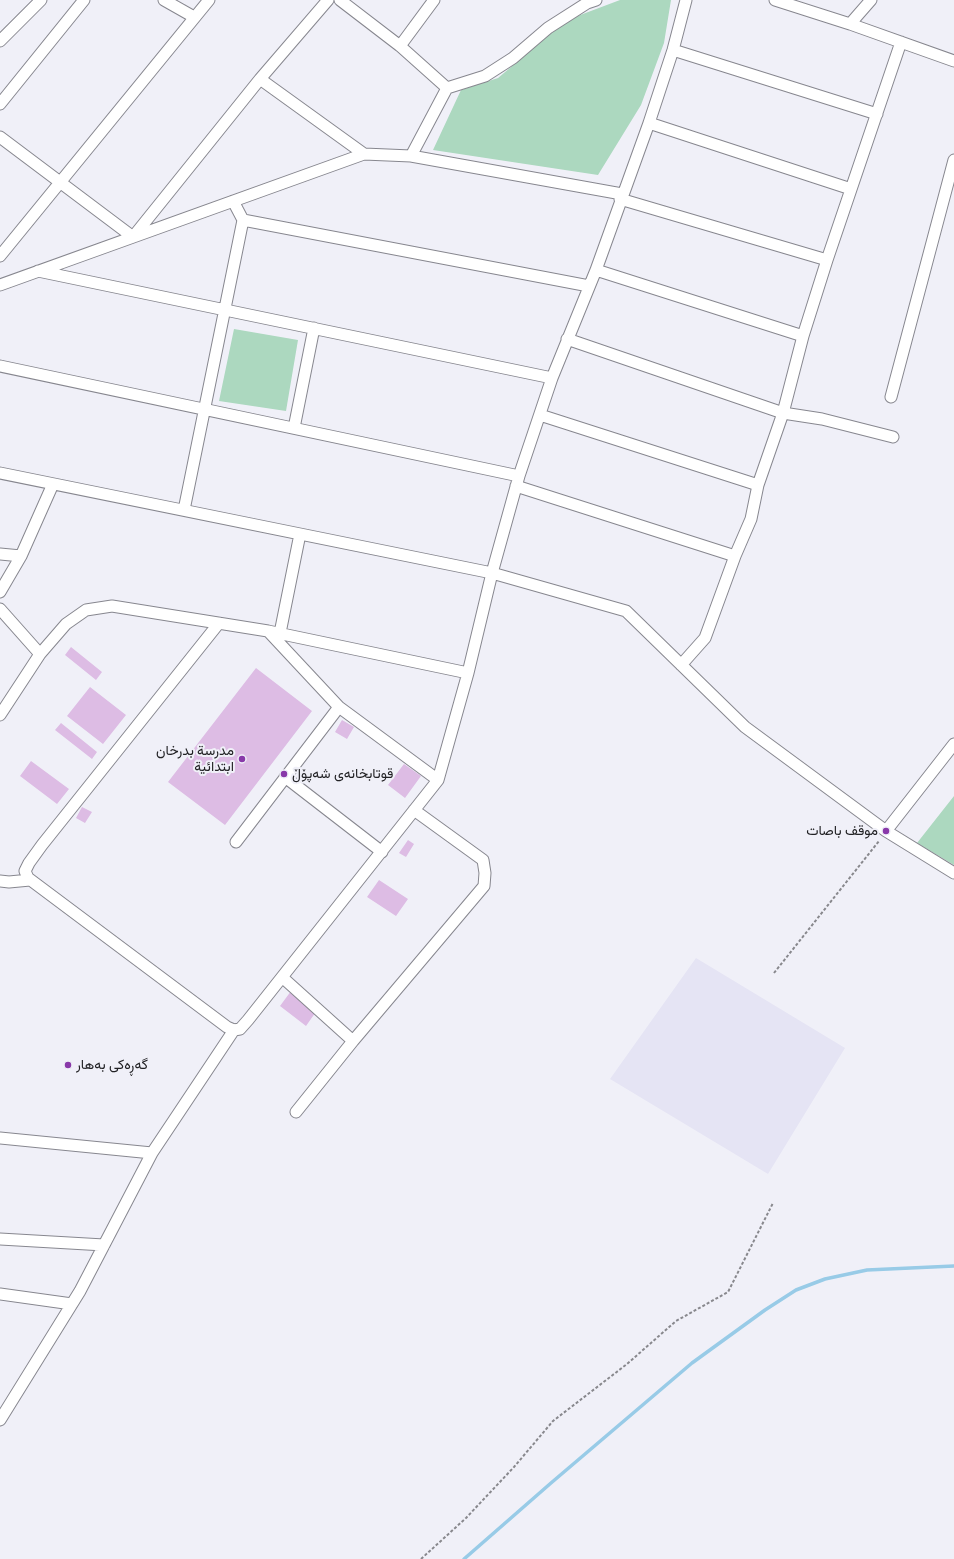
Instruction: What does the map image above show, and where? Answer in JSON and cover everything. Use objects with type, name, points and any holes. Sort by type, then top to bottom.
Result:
[{"type":"street","points":[[0,41],[41,0]]},
{"type":"street","points":[[0,104],[84,0]]},
{"type":"street","points":[[164,0],[194,17]]},
{"type":"street","points":[[0,256],[209,0]]},
{"type":"street","points":[[133,237],[260,79],[328,0]]},
{"type":"street","points":[[340,0],[400,46],[447,88]]},
{"type":"street","points":[[400,46],[434,0]]},
{"type":"street","points":[[411,156],[447,88],[485,76],[513,58],[548,28],[588,3],[596,0]]},
{"type":"street","points":[[219,623],[38,851],[25,872],[30,880],[227,1027],[234,1030],[240,1029],[248,1020],[438,780],[468,673],[492,573],[518,481],[552,378],[596,270],[674,50],[686,0]]},
{"type":"street","points":[[775,0],[850,24],[954,61]]},
{"type":"street","points":[[850,24],[871,0]]},
{"type":"street","points":[[681,665],[705,638],[735,556],[751,519],[758,485],[783,413],[803,336],[826,260],[901,42]]},
{"type":"street","points":[[674,50],[877,114]]},
{"type":"street","points":[[260,79],[364,154]]},
{"type":"street","points":[[648,123],[851,188]]},
{"type":"street","points":[[0,137],[133,237]]},
{"type":"street","points":[[0,285],[364,154],[411,156],[621,196],[826,260]]},
{"type":"street","points":[[891,396],[954,160]]},
{"type":"street","points":[[184,510],[243,220],[233,201]]},
{"type":"street","points":[[243,220],[589,286]]},
{"type":"street","points":[[596,270],[803,336]]},
{"type":"street","points":[[38,271],[552,378]]},
{"type":"street","points":[[294,428],[314,328]]},
{"type":"street","points":[[567,339],[783,413],[822,419],[893,437]]},
{"type":"street","points":[[0,366],[294,428],[518,481],[735,556]]},
{"type":"street","points":[[540,415],[758,485]]},
{"type":"street","points":[[0,473],[492,573],[626,611],[745,727],[886,831],[954,873]]},
{"type":"street","points":[[0,592],[21,556],[53,484]]},
{"type":"street","points":[[274,632],[300,534]]},
{"type":"street","points":[[0,554],[21,556]]},
{"type":"street","points":[[0,715],[40,654],[66,624],[86,610],[112,606],[274,632],[468,673]]},
{"type":"street","points":[[0,609],[40,654]]},
{"type":"street","points":[[274,632],[338,707],[438,780]]},
{"type":"street","points":[[236,842],[338,707]]},
{"type":"street","points":[[886,831],[954,744]]},
{"type":"street","points":[[285,777],[382,852]]},
{"type":"street","points":[[296,1112],[353,1040],[484,886],[485,873],[483,860],[414,810]]},
{"type":"street","points":[[0,881],[9,882],[30,880]]},
{"type":"street","points":[[282,977],[353,1040]]},
{"type":"street","points":[[0,1420],[72,1304],[152,1153],[234,1030]]},
{"type":"street","points":[[0,1138],[152,1153]]},
{"type":"street","points":[[0,1239],[104,1245]]},
{"type":"street","points":[[0,1294],[72,1304]]},
{"type":"path","points":[[774,973],[886,831]]},
{"type":"path","points":[[421,1559],[466,1518],[514,1467],[553,1421],[627,1364],[676,1321],[728,1292],[773,1203]]},
{"type":"shaded area","points":[[696,958],[845,1048],[768,1174],[610,1079]]},
{"type":"green space","points":[[620,0],[671,0],[664,43],[641,105],[598,175],[433,150],[461,90],[498,78],[567,20]]},
{"type":"green space","points":[[234,329],[298,340],[286,411],[219,401]]},
{"type":"green space","points":[[954,796],[954,865],[917,843]]},
{"type":"building","points":[[71,647],[102,672],[96,680],[65,655]]},
{"type":"building","points":[[256,668],[312,711],[225,825],[168,782]]},
{"type":"building","points":[[90,687],[126,715],[103,744],[67,716]]},
{"type":"building","points":[[342,720],[354,727],[347,739],[335,732]]},
{"type":"building","points":[[61,723],[97,752],[92,759],[55,730]]},
{"type":"building","points":[[31,761],[69,789],[57,804],[20,776]]},
{"type":"building","points":[[404,764],[421,776],[405,798],[388,785]]},
{"type":"building","points":[[82,807],[92,812],[85,823],[76,818]]},
{"type":"building","points":[[408,840],[414,844],[406,857],[399,853]]},
{"type":"building","points":[[379,880],[408,899],[396,916],[367,897]]},
{"type":"building","points":[[294,987],[320,1006],[306,1026],[280,1006]]},
{"type":"waterway","points":[[464,1559],[692,1363],[765,1310],[796,1290],[825,1279],[867,1270],[954,1266]]},
{"type":"place","name":"مدرسة بدرخان ابتدائية","points":[[242,759]]},
{"type":"place","name":"قوتابخانەی شەپۆڵ","points":[[284,774]]},
{"type":"place","name":"موقف باصات","points":[[886,831]]},
{"type":"place","name":"گەڕەکی بەهار","points":[[68,1065]]}]
